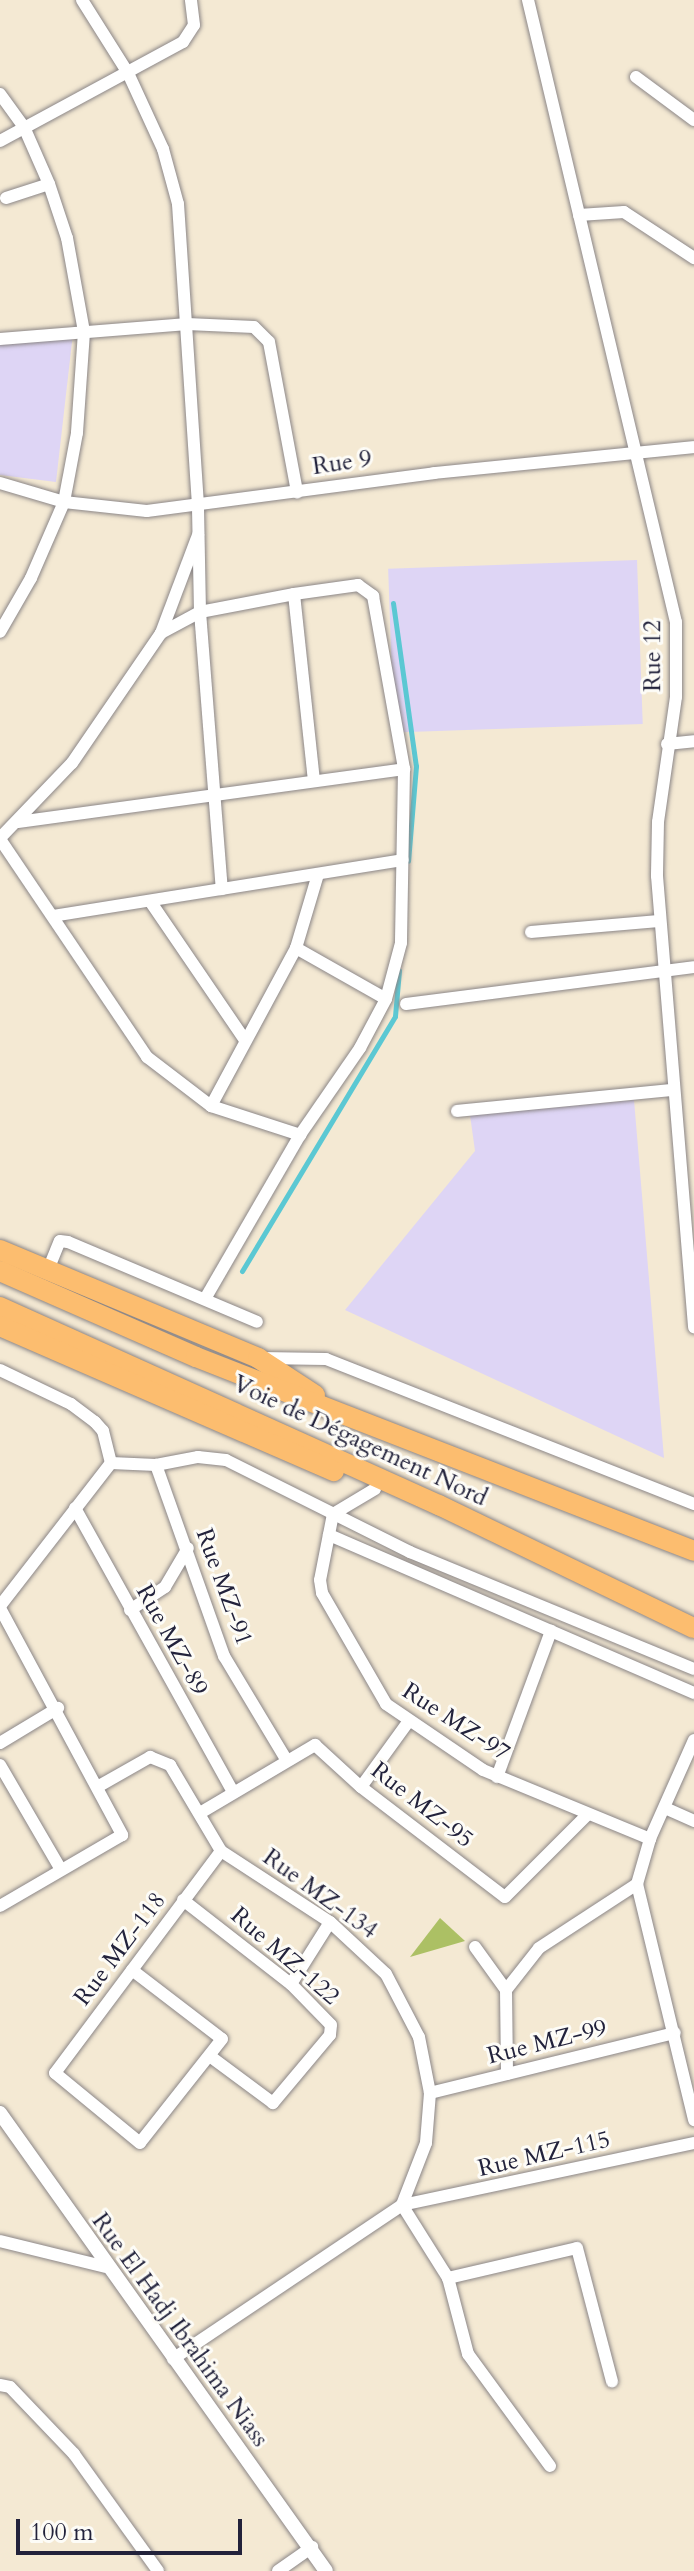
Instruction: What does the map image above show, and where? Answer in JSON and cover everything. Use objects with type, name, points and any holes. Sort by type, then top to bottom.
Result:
[{"type":"highway","points":[[0,1250],[258,1358],[334,1410]]},
{"type":"highway","name":"Voie de Dégagement Nord","points":[[0,1271],[196,1357],[694,1551]]},
{"type":"highway","name":"Voie de Dégagement Nord","points":[[0,1307],[178,1384],[694,1628]]},
{"type":"highway","points":[[0,1326],[375,1489],[439,1505]]},
{"type":"street","points":[[82,0],[128,73],[163,149],[178,204],[198,508],[200,612],[217,795],[222,889]]},
{"type":"street","points":[[0,141],[187,38],[194,25],[191,0]]},
{"type":"street","name":"Rue 12","points":[[528,0],[676,622],[676,697],[658,822],[659,921],[673,1090],[688,1186],[694,1327]]},
{"type":"street","points":[[636,77],[694,120]]},
{"type":"street","points":[[0,94],[24,127],[49,184],[67,238],[84,332],[77,433],[64,502],[3,623]]},
{"type":"street","points":[[6,198],[49,184]]},
{"type":"street","points":[[579,215],[624,212],[694,258]]},
{"type":"street","points":[[0,339],[187,324],[254,327],[269,342],[297,492]]},
{"type":"street","name":"Rue 9","points":[[0,483],[64,502],[106,509],[198,508],[297,492],[694,447]]},
{"type":"street","points":[[199,534],[161,633],[72,763],[0,838],[147,1057],[211,1106],[300,1135]]},
{"type":"street","points":[[161,633],[200,612],[358,585],[373,596],[404,769],[401,943],[386,999],[300,1135],[206,1297]]},
{"type":"street","points":[[294,594],[314,781]]},
{"type":"street","points":[[667,744],[694,741]]},
{"type":"street","points":[[18,822],[404,769]]},
{"type":"street","points":[[53,916],[403,860]]},
{"type":"street","points":[[211,1106],[244,1039],[296,948],[318,874]]},
{"type":"street","points":[[150,901],[244,1039]]},
{"type":"street","points":[[531,932],[659,921]]},
{"type":"street","points":[[296,948],[386,999]]},
{"type":"street","points":[[406,1004],[694,967]]},
{"type":"street","points":[[457,1111],[673,1090]]},
{"type":"street","points":[[48,1270],[60,1241],[206,1297],[257,1322]]},
{"type":"street","points":[[258,1358],[326,1359],[694,1504]]},
{"type":"street","points":[[0,1370],[71,1404],[95,1422],[103,1431],[111,1463]]},
{"type":"street","points":[[111,1463],[156,1465],[198,1457],[226,1460],[410,1552],[694,1669]]},
{"type":"street","points":[[0,1906],[119,1839],[122,1832],[58,1708],[0,1607],[111,1463]]},
{"type":"street","name":"Rue MZ-91","points":[[156,1465],[224,1656],[286,1759]]},
{"type":"street","points":[[333,1514],[375,1489]]},
{"type":"street","name":"Rue MZ-89","points":[[75,1508],[233,1792]]},
{"type":"street","name":"Rue MZ-97","points":[[333,1514],[322,1593],[375,1689],[408,1722],[497,1777],[650,1839]]},
{"type":"street","points":[[329,1535],[694,1693]]},
{"type":"street","points":[[130,1610],[165,1587],[188,1548]]},
{"type":"street","points":[[497,1777],[551,1631]]},
{"type":"street","points":[[0,1743],[58,1708]]},
{"type":"street","points":[[361,1787],[408,1722]]},
{"type":"street","points":[[694,1740],[650,1839],[637,1884],[694,2120]]},
{"type":"street","name":"Rue MZ-95","points":[[286,1759],[315,1745],[361,1787],[505,1897],[587,1815]]},
{"type":"street","name":"Rue MZ-134","points":[[99,1786],[150,1757],[160,1758],[200,1813],[221,1851],[330,1922],[386,1974],[407,2008],[430,2093],[426,2143],[402,2205]]},
{"type":"street","points":[[200,1813],[286,1759]]},
{"type":"street","points":[[0,1765],[61,1870]]},
{"type":"street","points":[[665,1808],[694,1821]]},
{"type":"street","name":"Rue MZ-118","points":[[211,2057],[140,2143],[55,2073],[221,1851]]},
{"type":"street","points":[[506,1990],[539,1948],[637,1884]]},
{"type":"street","name":"Rue MZ-122","points":[[183,1900],[291,1984],[331,2030],[273,2103],[211,2057]]},
{"type":"street","points":[[291,1984],[330,1922]]},
{"type":"street","points":[[475,1947],[506,1990],[507,2074]]},
{"type":"street","points":[[132,1970],[222,2039],[211,2057]]},
{"type":"street","name":"Rue MZ-99","points":[[430,2093],[675,2033]]},
{"type":"street","name":"Rue El Hadj Ibrahima Niass","points":[[0,2113],[106,2267],[312,2547],[326,2571]]},
{"type":"street","name":"Rue MZ-115","points":[[402,2205],[694,2143]]},
{"type":"street","points":[[173,2359],[402,2205],[448,2278],[468,2354],[550,2466]]},
{"type":"street","points":[[0,2241],[106,2267]]},
{"type":"street","points":[[448,2278],[577,2248],[612,2381]]},
{"type":"street","points":[[0,2385],[10,2387],[74,2454],[158,2571]]},
{"type":"street","points":[[278,2571],[312,2547]]},
{"type":"shaded area","points":[[73,333],[56,482],[0,475],[0,340]]},
{"type":"shaded area","points":[[637,560],[643,724],[394,733],[388,569]]},
{"type":"shaded area","points":[[634,1100],[664,1458],[345,1310],[475,1151],[470,1115]]},
{"type":"green space","points":[[440,1918],[465,1941],[410,1957]]},
{"type":"waterway","points":[[393,603],[416,766],[408,861]]},
{"type":"waterway","points":[[242,1271],[395,1016],[399,970]]}]
